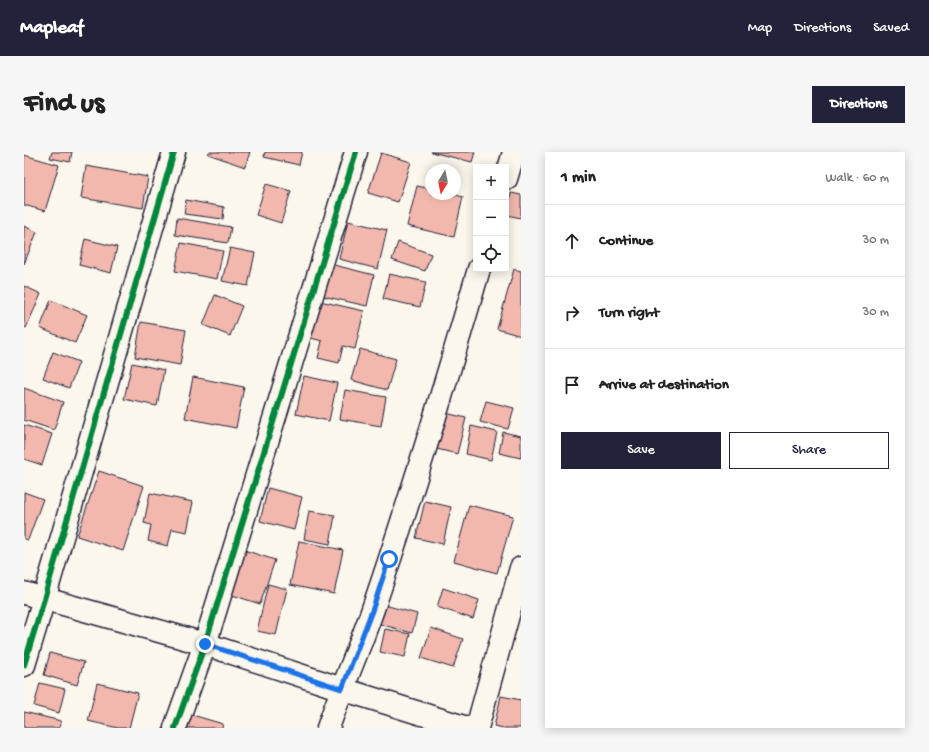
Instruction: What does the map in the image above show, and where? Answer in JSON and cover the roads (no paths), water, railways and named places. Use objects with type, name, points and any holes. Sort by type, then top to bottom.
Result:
[{"type":"street","points":[[24,665],[174,152]]},
{"type":"street","points":[[174,728],[205,644],[356,152]]},
{"type":"street","points":[[509,169],[514,152]]},
{"type":"street","points":[[328,728],[373,608],[442,393],[478,272]]},
{"type":"street","points":[[477,728],[521,568]]},
{"type":"street","points":[[24,593],[205,644],[467,728]]}]
